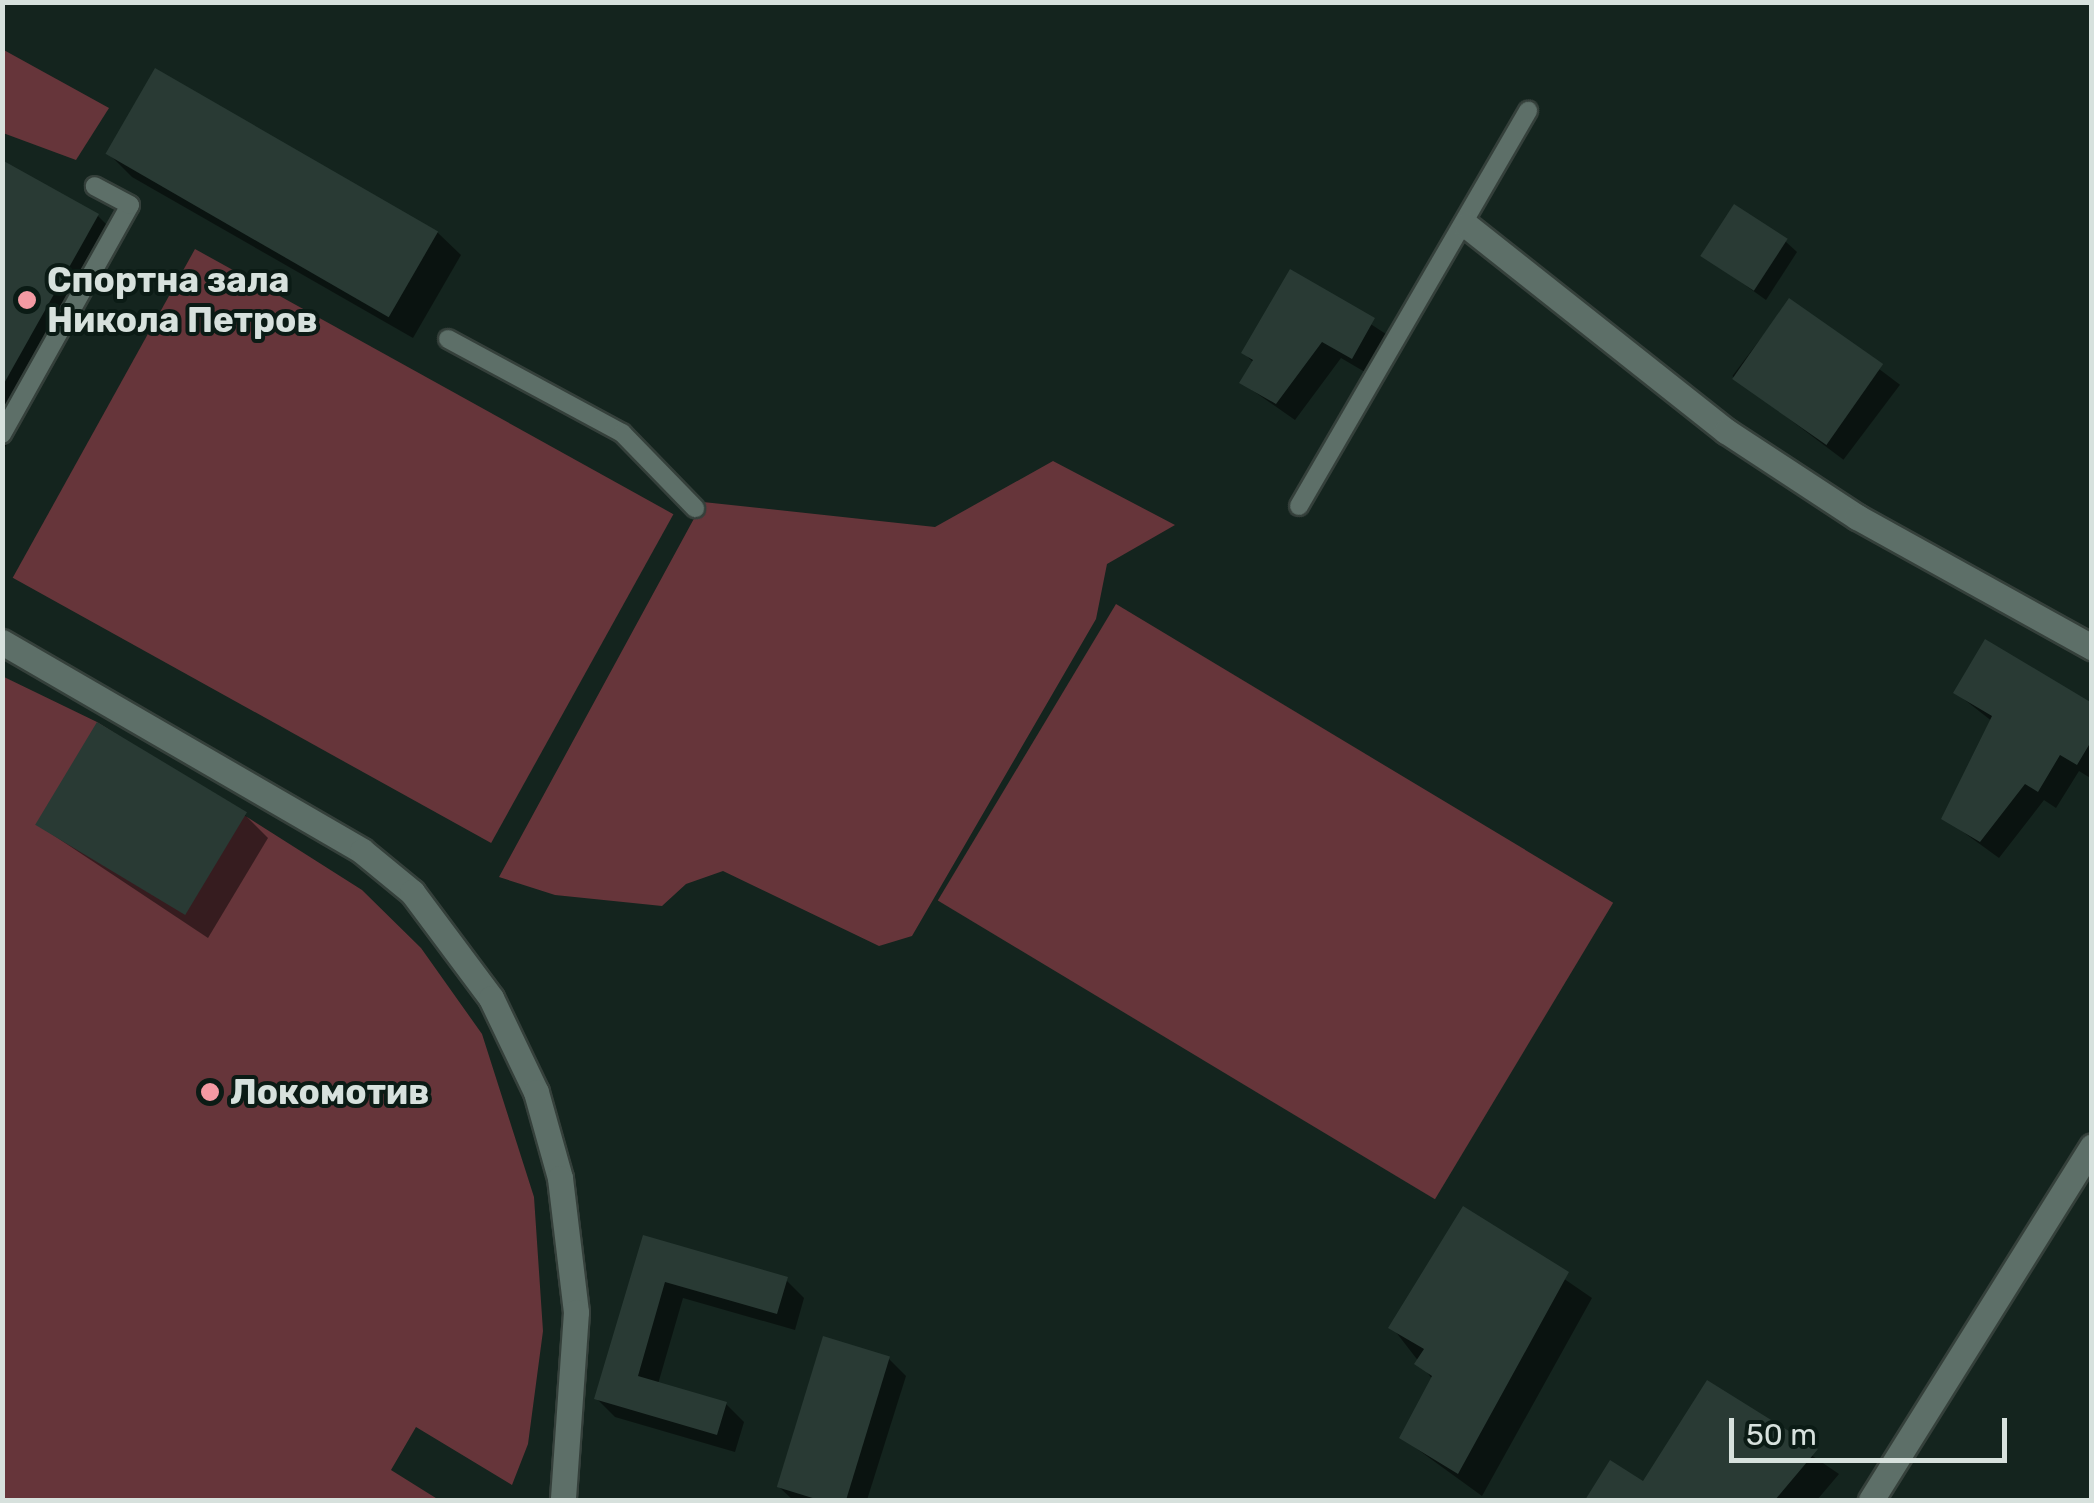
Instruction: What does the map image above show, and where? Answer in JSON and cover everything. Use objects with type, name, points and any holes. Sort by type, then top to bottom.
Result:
[{"type":"street","points":[[1466,225],[1726,431],[1857,518],[2092,647]]},
{"type":"street","points":[[2,642],[362,851],[412,892],[491,998],[536,1092],[560,1178],[576,1312],[563,1500]]},
{"type":"street","points":[[1871,1500],[2092,1146]]},
{"type":"lane","points":[[1299,506],[1466,225],[1498,152],[1528,111]]},
{"type":"lane","points":[[2,434],[130,205],[96,186]]},
{"type":"lane","points":[[448,339],[622,433],[695,508]]},
{"type":"shaded area","points":[[2,49],[109,108],[76,160],[3,133]]},
{"type":"shaded area","points":[[195,249],[673,514],[491,843],[13,578]]},
{"type":"shaded area","points":[[1053,461],[1175,525],[1107,564],[1096,619],[912,936],[879,946],[723,871],[686,884],[662,906],[555,895],[499,877],[703,502],[935,527]]},
{"type":"shaded area","points":[[1116,604],[1613,903],[1435,1199],[938,901]]},
{"type":"shaded area","name":"Локомотив","points":[[2,676],[97,722],[362,890],[421,948],[482,1034],[534,1197],[543,1331],[528,1444],[512,1485],[416,1427],[391,1470],[439,1500],[3,1500]]},
{"type":"building","points":[[155,68],[438,231],[389,317],[106,154]]},
{"type":"building","name":"Спортна зала Никола Петров","points":[[2,160],[99,214],[2,387]]},
{"type":"building","points":[[1734,204],[1788,239],[1754,291],[1700,256]]},
{"type":"building","points":[[1290,269],[1375,318],[1352,359],[1322,342],[1276,404],[1239,383],[1253,360],[1241,353]]},
{"type":"building","points":[[1789,298],[1883,364],[1826,445],[1732,379]]},
{"type":"building","points":[[1985,639],[2092,703],[2092,740],[2077,765],[2060,755],[2038,792],[2025,784],[1980,842],[1941,819],[1992,716],[1953,693]]},
{"type":"building","points":[[97,722],[247,812],[185,915],[35,825]]},
{"type":"building","points":[[1463,1206],[1569,1272],[1458,1474],[1399,1438],[1432,1376],[1414,1364],[1424,1349],[1388,1328]]},
{"type":"building","points":[[643,1235],[788,1277],[777,1314],[665,1282],[638,1376],[727,1402],[717,1435],[594,1399]]},
{"type":"building","points":[[823,1336],[890,1356],[846,1500],[819,1500],[777,1487]]},
{"type":"building","points":[[1707,1380],[1818,1449],[1775,1500],[1585,1500],[1610,1460],[1643,1481]]},
{"type":"place","name":"Спортна зала Никола Петров","points":[[27,300]]},
{"type":"place","name":"Локомотив","points":[[210,1092]]}]
